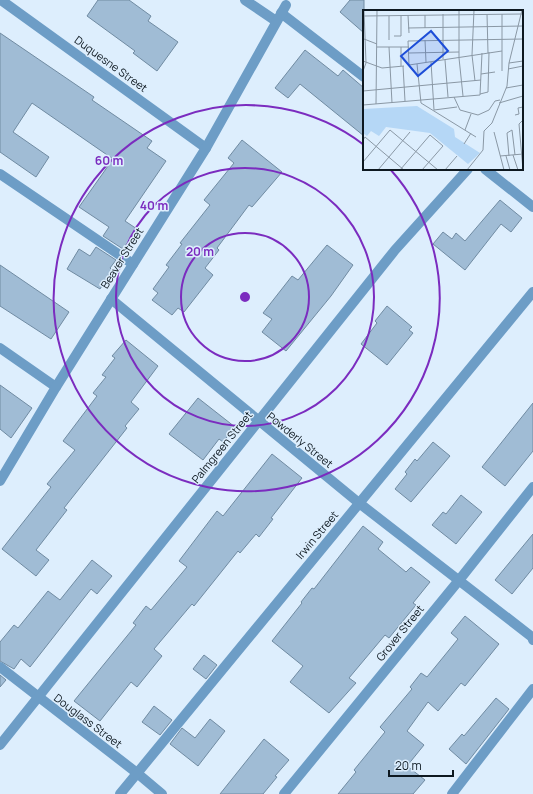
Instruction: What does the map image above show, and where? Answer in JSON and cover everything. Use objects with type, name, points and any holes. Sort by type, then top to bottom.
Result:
[{"type":"street","name":"Duquesne Street","points":[[1,0],[206,148]]},
{"type":"street","points":[[245,0],[281,13],[363,75]]},
{"type":"street","name":"Beaver Street","points":[[0,481],[56,387],[206,148],[281,13]]},
{"type":"street","name":"Palmgreen Street","points":[[0,745],[396,250],[467,170]]},
{"type":"street","points":[[486,170],[533,207]]},
{"type":"street","points":[[0,174],[133,264]]},
{"type":"street","name":"Irwin Street","points":[[120,794],[533,292]]},
{"type":"street","name":"Powderly Street","points":[[111,299],[359,503],[460,579],[532,637],[533,640]]},
{"type":"street","points":[[0,348],[56,387]]},
{"type":"street","name":"Grover Street","points":[[284,794],[460,579],[533,487]]},
{"type":"street","name":"Douglass Street","points":[[0,667],[162,794]]},
{"type":"street","points":[[452,794],[533,689]]},
{"type":"building","points":[[98,0],[129,0],[151,16],[148,21],[178,42],[157,71],[133,53],[135,51],[87,16]]},
{"type":"building","points":[[350,0],[364,0],[363,32],[340,12]]},
{"type":"building","points":[[0,33],[94,97],[92,100],[152,141],[147,148],[166,161],[125,221],[137,229],[123,249],[103,236],[109,227],[79,207],[113,159],[32,103],[13,132],[49,157],[36,177],[0,152]]},
{"type":"building","points":[[305,50],[338,76],[343,70],[363,87],[363,135],[300,84],[288,98],[275,88]]},
{"type":"building","points":[[242,140],[282,172],[252,207],[249,205],[217,248],[219,250],[205,268],[213,275],[184,312],[178,308],[172,315],[152,300],[158,293],[153,289],[169,267],[166,265],[182,244],[180,243],[210,205],[204,200],[234,163],[228,158]]},
{"type":"building","points":[[500,200],[522,218],[511,232],[501,224],[465,270],[433,244],[443,232],[452,239],[456,233],[465,241]]},
{"type":"building","points":[[327,245],[353,265],[331,296],[286,351],[262,332],[272,319],[263,313],[292,276],[298,280]]},
{"type":"building","points":[[96,247],[116,260],[110,268],[112,270],[100,289],[67,269],[79,249],[90,256]]},
{"type":"building","points":[[0,265],[69,312],[51,339],[0,306]]},
{"type":"building","points":[[387,306],[412,327],[409,330],[413,333],[387,365],[361,344],[377,323],[375,321]]},
{"type":"building","points":[[126,340],[158,366],[131,402],[139,409],[125,426],[127,428],[64,508],[67,510],[36,550],[49,560],[36,576],[2,549],[51,487],[47,484],[75,450],[63,441],[97,396],[93,393],[106,377],[102,375],[115,358],[112,356]]},
{"type":"building","points":[[0,385],[32,408],[11,438],[0,429]]},
{"type":"building","points":[[198,398],[235,427],[223,442],[219,439],[203,460],[169,434]]},
{"type":"building","points":[[533,403],[533,451],[505,486],[482,467]]},
{"type":"building","points":[[433,442],[450,456],[411,502],[395,489],[407,474],[405,472],[415,459],[417,461]]},
{"type":"building","points":[[272,454],[302,478],[271,518],[273,519],[259,537],[256,534],[240,553],[238,551],[194,606],[192,604],[154,649],[162,656],[137,687],[131,682],[100,721],[74,701],[136,625],[133,623],[146,606],[151,610],[187,567],[179,561],[217,511],[223,516]]},
{"type":"building","points":[[461,495],[482,512],[456,544],[432,525],[443,512],[446,514]]},
{"type":"building","points":[[363,526],[383,542],[378,549],[406,572],[411,567],[430,582],[413,603],[416,605],[389,638],[385,635],[349,678],[356,683],[329,713],[290,682],[303,666],[272,641],[312,588],[314,589]]},
{"type":"building","points":[[533,534],[533,568],[512,594],[495,580]]},
{"type":"building","points":[[92,560],[112,576],[97,594],[91,589],[30,667],[21,659],[14,669],[0,661],[0,642],[14,625],[18,628],[48,591],[60,600]]},
{"type":"building","points":[[465,616],[499,644],[465,686],[461,683],[438,711],[428,702],[407,731],[424,745],[407,766],[425,780],[413,794],[338,794],[356,772],[354,770],[385,732],[380,727],[412,689],[410,687],[421,673],[427,677],[458,639],[451,633]]},
{"type":"building","points":[[204,655],[217,665],[206,679],[193,669]]},
{"type":"building","points":[[0,675],[6,680],[0,687]]},
{"type":"building","points":[[496,698],[509,709],[466,764],[449,749],[462,734],[464,736]]},
{"type":"building","points":[[154,706],[172,720],[160,735],[142,722]]},
{"type":"building","points":[[210,719],[225,731],[198,766],[170,744],[182,728],[195,738]]},
{"type":"building","points":[[264,739],[289,760],[275,776],[277,777],[263,794],[220,794]]}]
